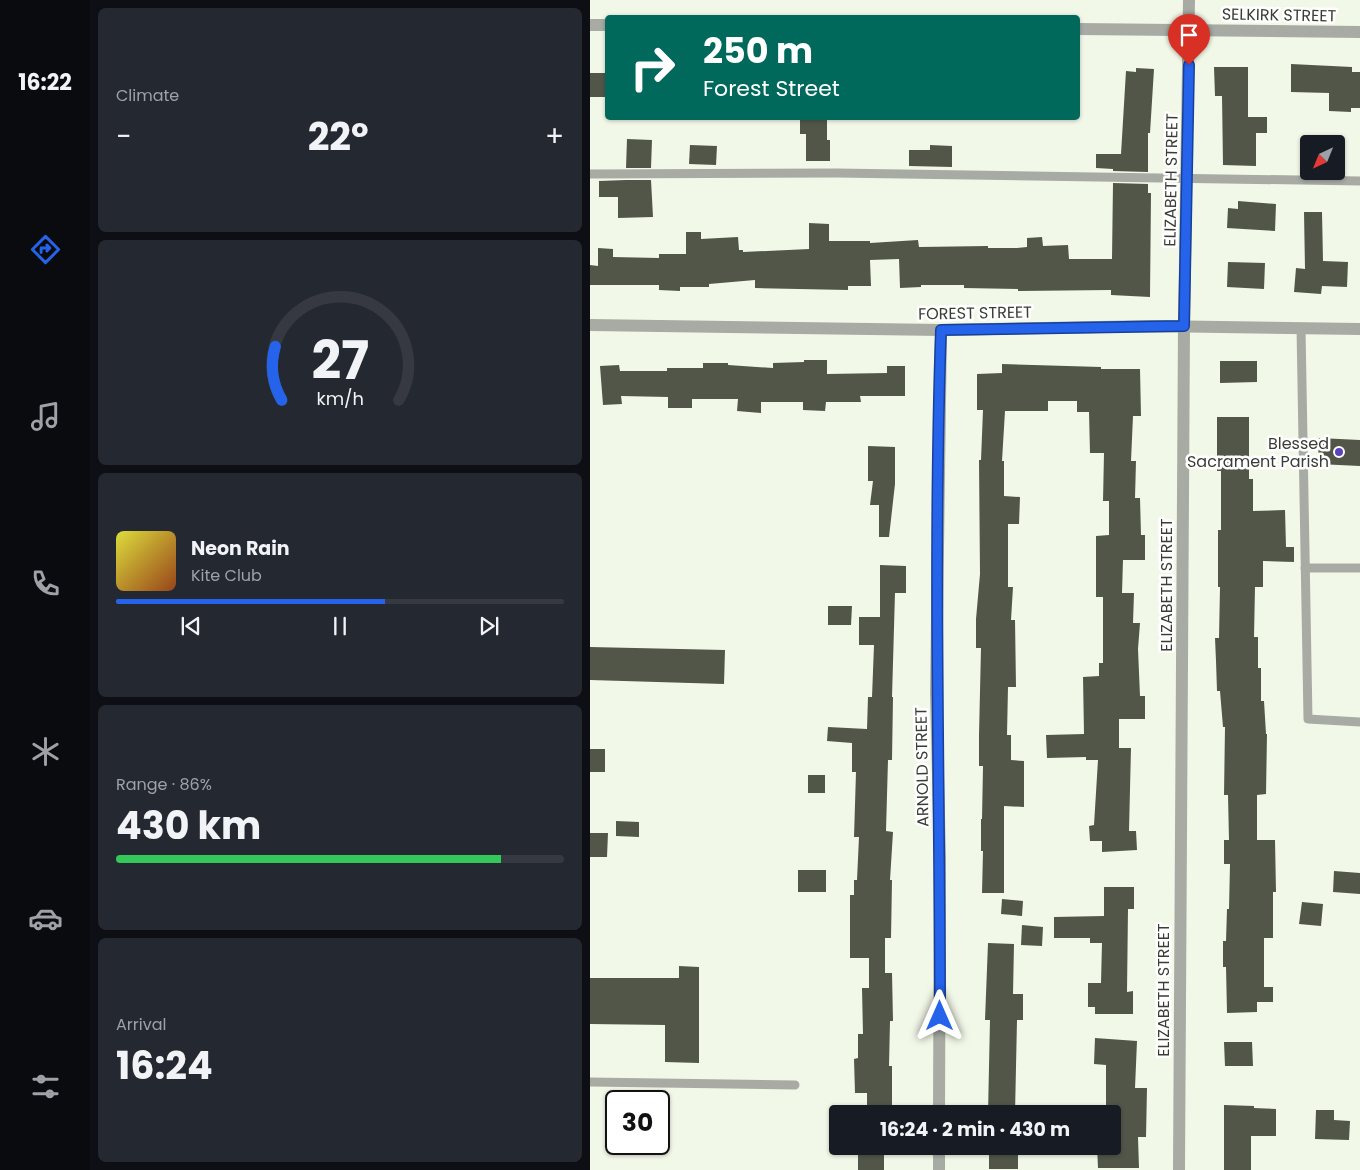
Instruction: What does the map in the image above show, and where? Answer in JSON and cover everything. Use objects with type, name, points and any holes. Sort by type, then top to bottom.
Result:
[{"type":"street","name":"ELIZABETH STREET","points":[[1179,1170],[1184,326],[1189,0]]},
{"type":"street","points":[[590,25],[605,25]]},
{"type":"street","name":"SELKIRK STREET","points":[[1080,29],[1360,32]]},
{"type":"street","name":"FOREST STREET","points":[[590,325],[941,330],[1184,326],[1360,329]]},
{"type":"street","name":"ARNOLD STREET","points":[[939,1105],[940,858],[936,693],[941,330]]},
{"type":"street","points":[[939,1155],[939,1170]]},
{"type":"lane","points":[[590,174],[836,173],[1360,180]]},
{"type":"lane","points":[[1301,328],[1308,720],[1360,722]]},
{"type":"lane","points":[[1305,568],[1360,568]]},
{"type":"lane","points":[[590,1082],[795,1085]]},
{"type":"building","points":[[1291,64],[1352,67],[1352,72],[1360,72],[1360,108],[1351,108],[1351,112],[1329,111],[1329,93],[1291,92]]},
{"type":"building","points":[[1214,67],[1248,67],[1248,117],[1267,117],[1267,133],[1256,133],[1256,166],[1223,165],[1222,96],[1215,96]]},
{"type":"building","points":[[1136,68],[1154,69],[1150,133],[1148,133],[1148,172],[1113,171],[1113,169],[1096,168],[1096,154],[1121,154],[1126,71],[1136,72]]},
{"type":"building","points":[[590,73],[605,73],[605,97],[590,97]]},
{"type":"building","points":[[800,120],[827,120],[827,140],[830,140],[830,161],[806,161],[806,134],[800,134]]},
{"type":"building","points":[[627,139],[652,140],[651,168],[626,168]]},
{"type":"building","points":[[690,145],[717,146],[716,165],[689,164]]},
{"type":"building","points":[[930,145],[952,146],[952,167],[909,166],[909,150],[930,150]]},
{"type":"building","points":[[651,180],[653,217],[618,218],[618,197],[599,197],[599,181]]},
{"type":"building","points":[[1113,183],[1148,184],[1148,193],[1151,193],[1150,297],[1111,295],[1111,290],[1018,291],[1018,289],[964,288],[964,285],[921,285],[921,287],[900,288],[899,259],[870,260],[871,286],[848,286],[848,290],[755,288],[755,280],[709,284],[709,287],[680,287],[680,291],[659,290],[659,285],[590,285],[590,265],[598,266],[598,248],[613,249],[613,257],[659,258],[659,254],[686,254],[686,232],[701,232],[701,239],[738,237],[739,250],[743,250],[743,252],[809,249],[809,223],[829,224],[829,241],[870,241],[870,243],[918,240],[919,247],[988,246],[988,248],[1017,248],[1027,247],[1027,238],[1042,237],[1043,246],[1068,245],[1069,259],[1112,259]]},
{"type":"building","points":[[1238,201],[1276,204],[1275,231],[1227,228],[1228,208],[1238,209]]},
{"type":"building","points":[[1304,212],[1322,212],[1323,261],[1348,262],[1347,287],[1322,286],[1321,294],[1294,292],[1296,268],[1305,269]]},
{"type":"building","points":[[1228,262],[1265,263],[1264,289],[1227,287]]},
{"type":"building","points":[[804,360],[827,360],[827,374],[887,373],[887,366],[905,366],[905,396],[860,396],[861,402],[826,402],[825,411],[803,410],[803,402],[761,402],[761,413],[737,411],[738,399],[692,399],[692,408],[668,408],[668,397],[621,396],[622,404],[603,405],[600,366],[619,365],[620,371],[667,371],[667,368],[703,368],[703,363],[728,363],[728,365],[773,368],[773,363],[804,362]]},
{"type":"building","points":[[1220,361],[1257,361],[1257,382],[1220,383]]},
{"type":"building","points":[[1002,364],[1140,369],[1141,416],[1133,416],[1131,461],[1136,461],[1135,498],[1140,498],[1141,535],[1145,535],[1145,560],[1123,560],[1122,593],[1134,593],[1133,623],[1140,623],[1138,649],[1140,696],[1145,696],[1145,719],[1119,719],[1119,748],[1131,748],[1129,831],[1136,831],[1137,850],[1102,852],[1102,841],[1090,841],[1089,826],[1094,825],[1098,760],[1086,760],[1086,757],[1047,758],[1046,735],[1084,734],[1083,677],[1099,676],[1099,663],[1103,663],[1103,597],[1096,597],[1096,536],[1109,535],[1109,501],[1103,501],[1104,453],[1090,453],[1089,412],[1077,412],[1077,401],[1048,401],[1048,411],[1005,411],[1002,461],[1004,461],[1004,496],[1020,497],[1019,524],[1008,524],[1008,587],[1013,587],[1011,620],[1015,620],[1016,687],[1008,687],[1007,735],[1011,735],[1011,760],[1024,761],[1024,807],[1004,806],[1004,893],[982,893],[983,851],[981,851],[981,819],[983,766],[979,766],[981,648],[976,648],[976,619],[980,574],[979,460],[981,460],[983,410],[977,410],[977,374],[1002,373]]},
{"type":"building","points":[[1217,417],[1249,417],[1249,479],[1253,479],[1253,511],[1285,510],[1286,547],[1294,547],[1294,562],[1263,561],[1263,587],[1255,587],[1254,637],[1258,637],[1258,668],[1261,668],[1261,701],[1264,701],[1267,734],[1266,794],[1257,795],[1257,840],[1275,840],[1276,892],[1273,892],[1273,938],[1264,938],[1264,987],[1273,987],[1273,1002],[1257,1002],[1257,1012],[1227,1013],[1226,967],[1223,967],[1223,941],[1226,941],[1227,909],[1229,909],[1230,864],[1224,864],[1224,840],[1229,840],[1228,795],[1224,795],[1225,727],[1223,727],[1220,691],[1217,691],[1215,638],[1219,638],[1218,530],[1221,530],[1221,471],[1217,471]]},
{"type":"building","name":"Blessed Sacrament Parish","points":[[1319,438],[1360,440],[1360,466],[1318,464]]},
{"type":"building","points":[[868,446],[895,447],[895,484],[889,537],[879,537],[879,505],[870,505],[873,481],[868,481]]},
{"type":"building","points":[[880,565],[906,566],[906,593],[895,593],[892,760],[888,760],[886,831],[893,832],[890,880],[892,880],[891,938],[885,938],[885,973],[892,973],[893,1021],[890,1021],[889,1066],[892,1066],[892,1105],[867,1105],[867,1093],[855,1093],[854,1059],[858,1058],[858,1034],[863,1034],[862,988],[869,988],[869,958],[850,958],[850,895],[854,895],[854,880],[857,880],[859,837],[854,837],[856,772],[852,772],[852,743],[827,741],[828,727],[867,729],[868,697],[872,697],[874,645],[859,645],[859,617],[880,617]]},
{"type":"building","points":[[828,606],[852,606],[851,625],[828,625]]},
{"type":"building","points":[[590,647],[725,650],[724,684],[590,680]]},
{"type":"building","points":[[590,749],[605,749],[605,772],[590,772]]},
{"type":"building","points":[[808,775],[825,775],[825,793],[808,793]]},
{"type":"building","points":[[616,821],[639,822],[639,837],[616,836]]},
{"type":"building","points":[[590,833],[608,833],[607,857],[590,857]]},
{"type":"building","points":[[798,870],[826,870],[826,892],[798,892]]},
{"type":"building","points":[[1334,871],[1360,873],[1360,894],[1333,892]]},
{"type":"building","points":[[1104,887],[1134,887],[1134,909],[1128,909],[1127,992],[1133,991],[1133,1014],[1095,1014],[1095,1007],[1088,1007],[1088,983],[1101,983],[1102,943],[1090,943],[1090,938],[1054,938],[1054,917],[1104,916]]},
{"type":"building","points":[[1002,899],[1023,901],[1022,916],[1001,914]]},
{"type":"building","points":[[1302,902],[1323,904],[1321,926],[1299,924]]},
{"type":"building","points":[[1022,925],[1043,927],[1042,946],[1021,945]]},
{"type":"building","points":[[988,943],[1014,944],[1013,994],[1023,994],[1023,1020],[1017,1020],[1015,1105],[988,1105],[990,1020],[985,1020]]},
{"type":"building","points":[[679,966],[699,967],[699,1063],[665,1062],[665,1025],[590,1024],[590,978],[679,978]]},
{"type":"building","points":[[1095,1038],[1137,1041],[1135,1088],[1147,1088],[1146,1137],[1138,1137],[1139,1168],[1098,1168],[1097,1155],[1121,1155],[1121,1105],[1106,1105],[1106,1065],[1094,1064]]},
{"type":"building","points":[[1224,1042],[1252,1042],[1253,1066],[1225,1066]]},
{"type":"building","points":[[1224,1105],[1276,1109],[1276,1136],[1251,1136],[1251,1170],[1224,1170]]},
{"type":"building","points":[[1316,1110],[1334,1110],[1334,1120],[1350,1121],[1349,1140],[1315,1139]]},
{"type":"building","points":[[858,1155],[884,1155],[884,1170],[858,1170]]},
{"type":"building","points":[[989,1155],[1018,1155],[1018,1169],[989,1169]]},
{"type":"place","name":"Blessed Sacrament Parish","points":[[1339,452]]},
{"type":"route","points":[[940,1016],[940,858],[936,693],[941,330],[1184,326],[1189,65]]}]
